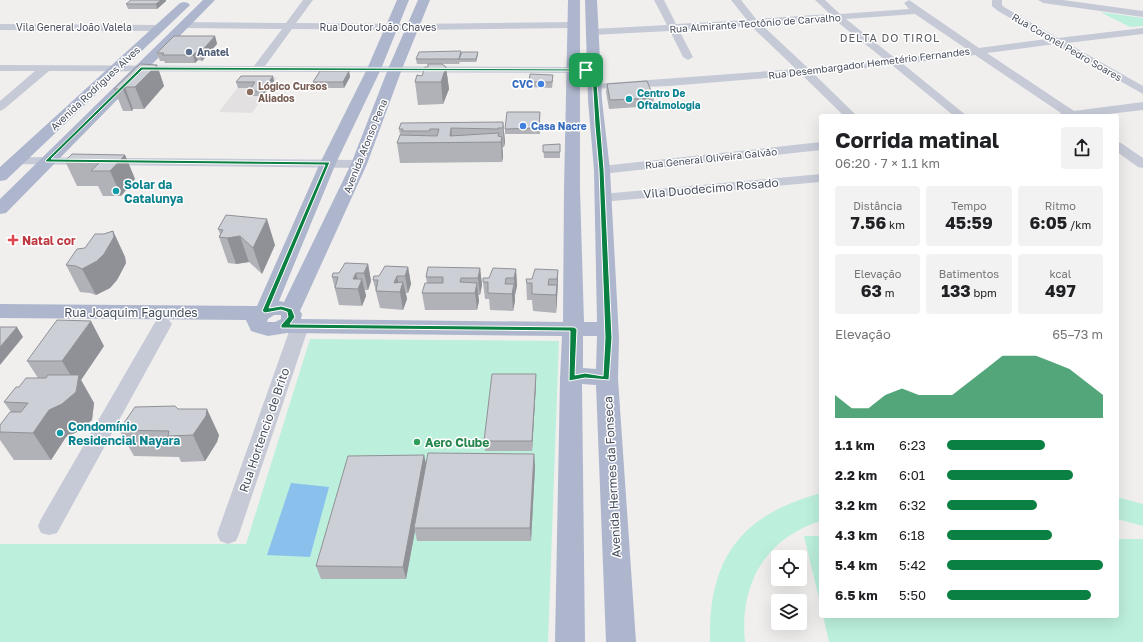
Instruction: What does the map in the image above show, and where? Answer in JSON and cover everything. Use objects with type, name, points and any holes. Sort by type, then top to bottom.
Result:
[{"type":"main road","name":"Avenida Rodrigues Alves","points":[[0,176],[155,30],[190,0]]},
{"type":"main road","name":"Avenida Rodrigues Alves","points":[[0,209],[209,0]]},
{"type":"main road","name":"Avenida Afonso Pena","points":[[262,317],[328,163],[374,69],[402,0]]},
{"type":"main road","name":"Avenida Afonso Pena","points":[[291,319],[359,164],[395,69],[424,0]]},
{"type":"main road","points":[[570,642],[571,379],[574,325],[572,189],[574,0]]},
{"type":"main road","name":"Avenida Hermes da Fonseca","points":[[591,0],[602,170],[608,338],[606,379],[622,642]]},
{"type":"main road","points":[[169,40],[153,43],[155,30],[178,20],[185,24]]},
{"type":"main road","points":[[262,317],[281,308],[291,319],[574,325],[607,330]]},
{"type":"main road","name":"Rua Joaquim Fagundes","points":[[0,311],[262,317]]},
{"type":"main road","name":"Rua Joaquim Fagundes","points":[[0,323],[164,324],[262,317]]},
{"type":"main road","points":[[571,379],[585,375],[606,379]]},
{"type":"street","points":[[258,68],[308,0]]},
{"type":"street","points":[[659,0],[688,56]]},
{"type":"street","points":[[736,0],[754,23],[849,114]]},
{"type":"street","points":[[820,0],[838,17],[959,114]]},
{"type":"street","points":[[907,0],[917,11],[1067,114]]},
{"type":"street","name":"Rua Coronel Pedro Soares","points":[[997,0],[997,6],[1001,9],[1059,41],[1143,91]]},
{"type":"street","points":[[1042,0],[1143,14]]},
{"type":"street","points":[[1078,5],[1105,18]]},
{"type":"street","name":"Rua Almirante Teotônio de Carvalho","points":[[592,32],[754,23],[917,11]]},
{"type":"street","name":"Rua Doutor João Chaves","points":[[185,24],[392,27],[573,25]]},
{"type":"street","points":[[1119,25],[1138,32],[1143,38]]},
{"type":"street","name":"Vila General João Valela","points":[[0,27],[155,30]]},
{"type":"street","name":"Rua Desembargador Hemetério Fernandes","points":[[0,68],[574,70],[595,80],[704,81],[894,62],[1138,32]]},
{"type":"street","points":[[0,107],[46,68]]},
{"type":"street","points":[[1085,114],[1143,106]]},
{"type":"street","name":"Rua General Oliveira Galvão","points":[[602,170],[819,146]]},
{"type":"street","points":[[1119,147],[1143,164]]},
{"type":"street","points":[[17,161],[359,164]]},
{"type":"street","name":"Vila Duodecimo Rosado","points":[[602,198],[819,178]]},
{"type":"street","name":"Rua Hortencio de Brito","points":[[228,534],[291,319]]},
{"type":"street","points":[[49,526],[164,324]]},
{"type":"shaded area","name":"Lógico Cursos Aliados","points":[[246,77],[277,77],[252,113],[219,112]]},
{"type":"green space","points":[[1100,12],[1143,18],[1143,26],[1130,27]]},
{"type":"green space","name":"Aero Clube","points":[[310,339],[559,341],[548,642],[0,642],[0,544],[246,544]]},
{"type":"green space","points":[[819,494],[819,522],[801,529],[785,539],[773,550],[771,550],[760,566],[746,601],[744,621],[745,642],[710,642],[711,613],[715,587],[723,564],[734,545],[750,528],[769,514],[793,502]]},
{"type":"green space","points":[[1119,498],[1143,504],[1143,526],[1119,520]]},
{"type":"green space","points":[[804,536],[819,536],[819,599]]},
{"type":"green space","points":[[1119,539],[1143,539],[1143,642],[829,642],[823,618],[1119,618]]},
{"type":"water","points":[[291,483],[329,487],[310,557],[267,555]]},
{"type":"building","points":[[131,0],[161,0],[156,4],[126,4]]},
{"type":"building","points":[[174,36],[215,36],[200,53],[195,53],[193,55],[162,55],[164,53],[157,53]]},
{"type":"building","points":[[461,51],[459,59],[416,59],[419,52]]},
{"type":"building","points":[[462,52],[478,52],[476,59],[459,59]]},
{"type":"building","points":[[140,64],[157,65],[135,87],[114,89]]},
{"type":"building","points":[[428,64],[442,64],[446,67],[441,82],[415,82],[417,75],[422,76],[425,67],[428,67]]},
{"type":"building","points":[[320,71],[349,71],[343,82],[313,82]]},
{"type":"building","points":[[530,74],[553,75],[552,82],[529,82]]},
{"type":"building","points":[[241,76],[273,76],[262,91],[249,91],[255,82],[236,82]]},
{"type":"building","points":[[647,81],[654,98],[610,100],[607,84]]},
{"type":"building","name":"Casa Nacre","points":[[507,112],[540,112],[539,128],[505,129]]},
{"type":"building","points":[[503,122],[503,128],[498,129],[451,128],[450,136],[499,133],[498,136],[502,137],[501,142],[397,143],[400,135],[437,136],[439,129],[430,129],[429,131],[402,131],[403,129],[399,129],[401,123]]},
{"type":"building","points":[[560,144],[560,152],[543,152],[543,145]]},
{"type":"building","points":[[72,154],[125,155],[110,171],[91,171],[100,162],[65,161]]},
{"type":"building","points":[[226,215],[267,219],[253,248],[240,236],[227,238],[219,237],[223,230],[218,229]]},
{"type":"building","points":[[113,231],[114,237],[104,254],[97,261],[82,269],[76,266],[66,265],[77,249],[85,248],[95,234],[104,234]]},
{"type":"building","points":[[345,263],[368,264],[364,273],[356,273],[353,279],[362,279],[358,289],[335,288],[338,277],[332,277],[333,273],[339,273]]},
{"type":"building","points":[[385,266],[408,267],[405,276],[397,276],[394,283],[403,282],[400,292],[376,291],[378,280],[373,280],[374,276],[379,276]]},
{"type":"building","points":[[428,267],[480,268],[478,278],[461,278],[460,282],[477,283],[475,293],[422,293],[425,283],[443,283],[443,277],[426,277]]},
{"type":"building","points":[[493,268],[516,269],[514,278],[506,278],[505,284],[514,284],[512,294],[488,293],[488,282],[483,282],[483,278],[489,278]]},
{"type":"building","points":[[535,269],[558,270],[557,279],[549,279],[548,285],[557,285],[556,295],[532,294],[532,283],[527,283],[526,279],[532,279]]},
{"type":"building","points":[[57,320],[91,321],[62,361],[27,361]]},
{"type":"building","points":[[0,327],[17,327],[0,347]]},
{"type":"building","points":[[492,374],[536,374],[532,441],[484,441]]},
{"type":"building","points":[[48,375],[79,375],[76,392],[62,404],[49,410],[33,433],[0,432],[0,425],[10,412],[21,412],[28,403],[4,402],[16,387],[19,387],[26,378],[46,378]]},
{"type":"building","points":[[175,406],[178,409],[207,409],[206,416],[193,435],[168,436],[169,431],[119,430],[135,407]]},
{"type":"building","points":[[428,453],[534,454],[530,528],[414,528]]},
{"type":"building","points":[[424,455],[403,567],[316,566],[348,456]]},
{"type":"place","name":"Anatel","points":[[189,52]]},
{"type":"place","name":"CVC","points":[[541,84]]},
{"type":"place","name":"Lógico Cursos Aliados","points":[[250,92]]},
{"type":"place","name":"Centro De Oftalmologia","points":[[629,99]]},
{"type":"place","name":"Casa Nacre","points":[[523,126]]},
{"type":"place","name":"Solar da Catalunya","points":[[116,191]]},
{"type":"place","name":"Natal cor","points":[[13,240]]},
{"type":"place","name":"Condomínio Residencial Nayara","points":[[60,433]]},
{"type":"place","name":"Aero Clube","points":[[417,442]]},
{"type":"district","name":"DELTA DO TIROL","points":[[890,37]]},
{"type":"route","points":[[141,69],[586,70],[594,72],[597,126],[602,170],[608,338],[606,379],[600,376],[585,375],[571,379],[574,329],[283,326],[288,324],[292,317],[290,311],[275,308],[265,311],[328,163],[47,161],[141,69]]}]
